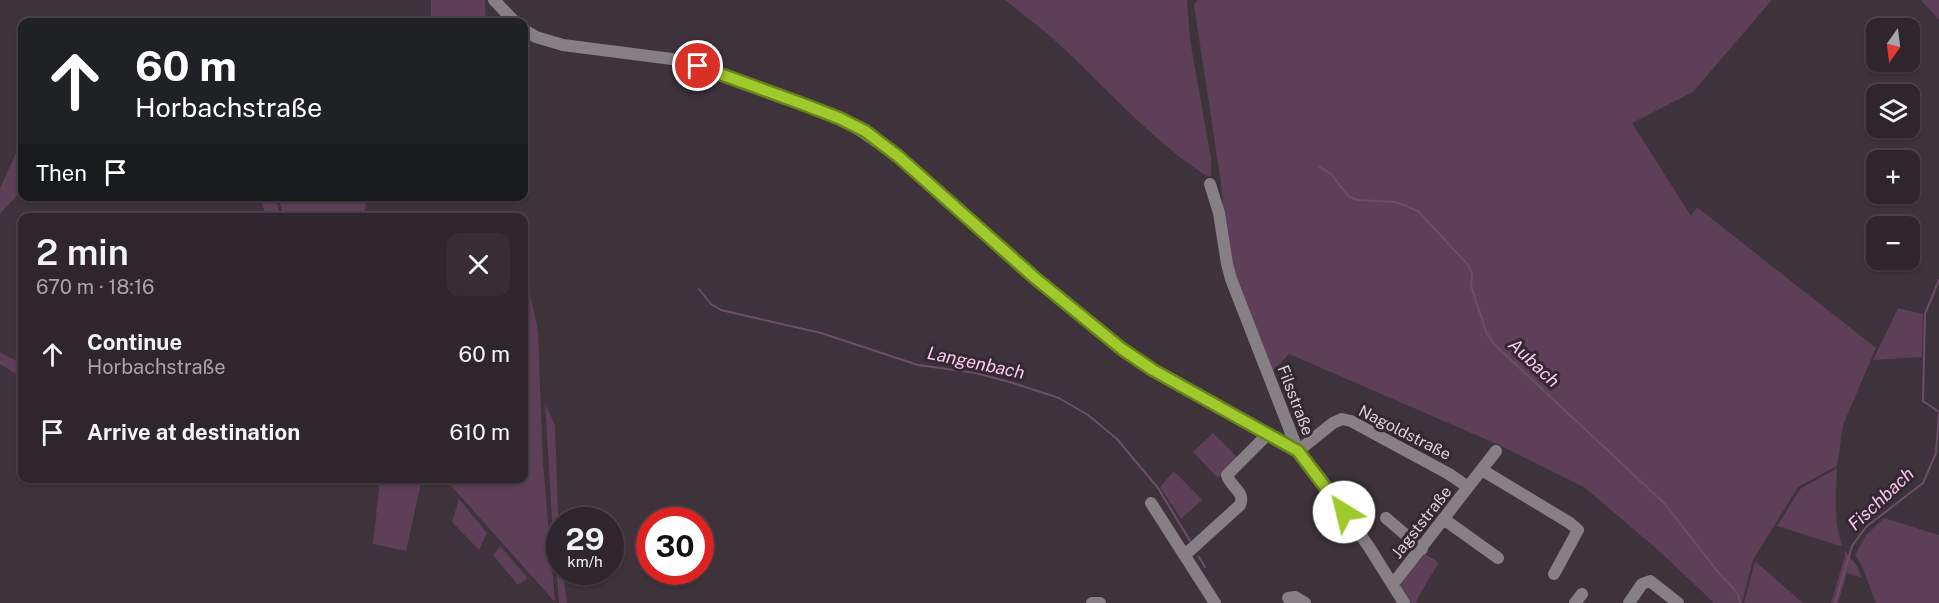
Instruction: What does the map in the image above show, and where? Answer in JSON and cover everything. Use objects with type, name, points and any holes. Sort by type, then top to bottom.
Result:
[{"type":"street","points":[[494,0],[511,18]]},
{"type":"street","points":[[528,32],[563,45],[672,59],[698,66],[852,124],[899,157],[1035,278],[1122,349],[1160,374],[1298,451]]},
{"type":"street","name":"Filsstraße","points":[[1210,184],[1219,213],[1231,279],[1298,451],[1318,476],[1404,603]]},
{"type":"street","name":"Nagoldstraße","points":[[1298,451],[1333,423],[1341,419],[1351,421],[1449,474],[1468,487]]},
{"type":"street","points":[[1185,555],[1240,505],[1241,494],[1229,483],[1227,476],[1268,434]]},
{"type":"street","name":"Jagststraße","points":[[1393,584],[1497,451]]},
{"type":"street","points":[[1482,470],[1578,530],[1554,574]]},
{"type":"street","points":[[1151,503],[1215,603]]},
{"type":"street","points":[[1386,518],[1422,549]]},
{"type":"street","points":[[1445,520],[1498,558]]},
{"type":"street","points":[[1629,603],[1642,584],[1650,581],[1678,603]]},
{"type":"street","points":[[1288,598],[1295,597],[1305,603]]},
{"type":"street","points":[[1092,603],[1100,603]]},
{"type":"shaded area","points":[[431,0],[485,0],[486,18],[431,18]]},
{"type":"shaded area","points":[[1005,0],[1187,0],[1190,40],[1211,158],[1211,175],[1209,177],[1202,173],[1165,145],[1055,41]]},
{"type":"shaded area","points":[[1198,0],[1772,0],[1693,92],[1632,123],[1691,216],[1697,207],[1876,348],[1843,425],[1837,466],[1798,487],[1753,560],[1742,603],[1714,603],[1658,550],[1584,487],[1499,445],[1289,354],[1272,372],[1250,318],[1227,250],[1221,183],[1194,5]]},
{"type":"shaded area","points":[[1921,0],[1939,0],[1939,20]]},
{"type":"shaded area","points":[[18,149],[18,194],[0,214],[0,188]]},
{"type":"shaded area","points":[[261,201],[276,201],[280,213],[265,213]]},
{"type":"shaded area","points":[[279,201],[366,201],[364,213],[283,213]]},
{"type":"shaded area","points":[[528,283],[538,331],[547,507],[546,585],[554,585],[555,600],[449,483],[528,483]]},
{"type":"shaded area","points":[[1898,308],[1923,314],[1922,357],[1873,360]]},
{"type":"shaded area","points":[[0,352],[18,362],[18,375],[0,364]]},
{"type":"shaded area","points":[[545,404],[555,425],[558,507],[551,507]]},
{"type":"shaded area","points":[[1213,433],[1238,458],[1218,478],[1193,452]]},
{"type":"shaded area","points":[[1837,468],[1836,517],[1842,545],[1777,526],[1800,489]]},
{"type":"shaded area","points":[[1174,471],[1202,500],[1181,519],[1160,487]]},
{"type":"shaded area","points":[[380,483],[421,483],[406,551],[373,544]]},
{"type":"shaded area","points":[[459,499],[487,533],[479,550],[452,522]]},
{"type":"shaded area","points":[[1884,518],[1939,535],[1939,603],[1876,603],[1862,566],[1855,555],[1866,535]]},
{"type":"shaded area","points":[[500,546],[528,578],[518,585],[493,555]]},
{"type":"shaded area","points":[[1844,550],[1858,567],[1862,578],[1847,573],[1838,603],[1831,603],[1845,556]]},
{"type":"shaded area","points":[[1423,553],[1437,561],[1438,564],[1416,603],[1408,603],[1400,586]]},
{"type":"shaded area","points":[[1755,561],[1803,603],[1744,603]]},
{"type":"shaded area","points":[[557,585],[565,585],[567,603],[559,603]]},
{"type":"waterway","name":"Aubach","points":[[1318,166],[1331,174],[1349,197],[1358,200],[1396,202],[1418,211],[1469,266],[1472,274],[1471,286],[1487,334],[1495,345],[1665,504],[1733,588],[1740,603]]},
{"type":"waterway","name":"Fischbach","points":[[1835,603],[1852,546],[1866,527],[1923,483],[1936,453],[1939,412],[1923,401],[1925,314],[1939,280]]},
{"type":"waterway","name":"Langenbach","points":[[699,289],[711,304],[721,310],[821,333],[918,365],[976,373],[1059,398],[1088,415],[1117,439],[1158,488],[1192,544]]},
{"type":"waterway","name":"Langenbach","points":[[1199,557],[1205,567]]},
{"type":"route","points":[[698,66],[839,118],[865,131],[899,157],[1070,309],[1122,349],[1153,370],[1298,451],[1344,512]]}]
